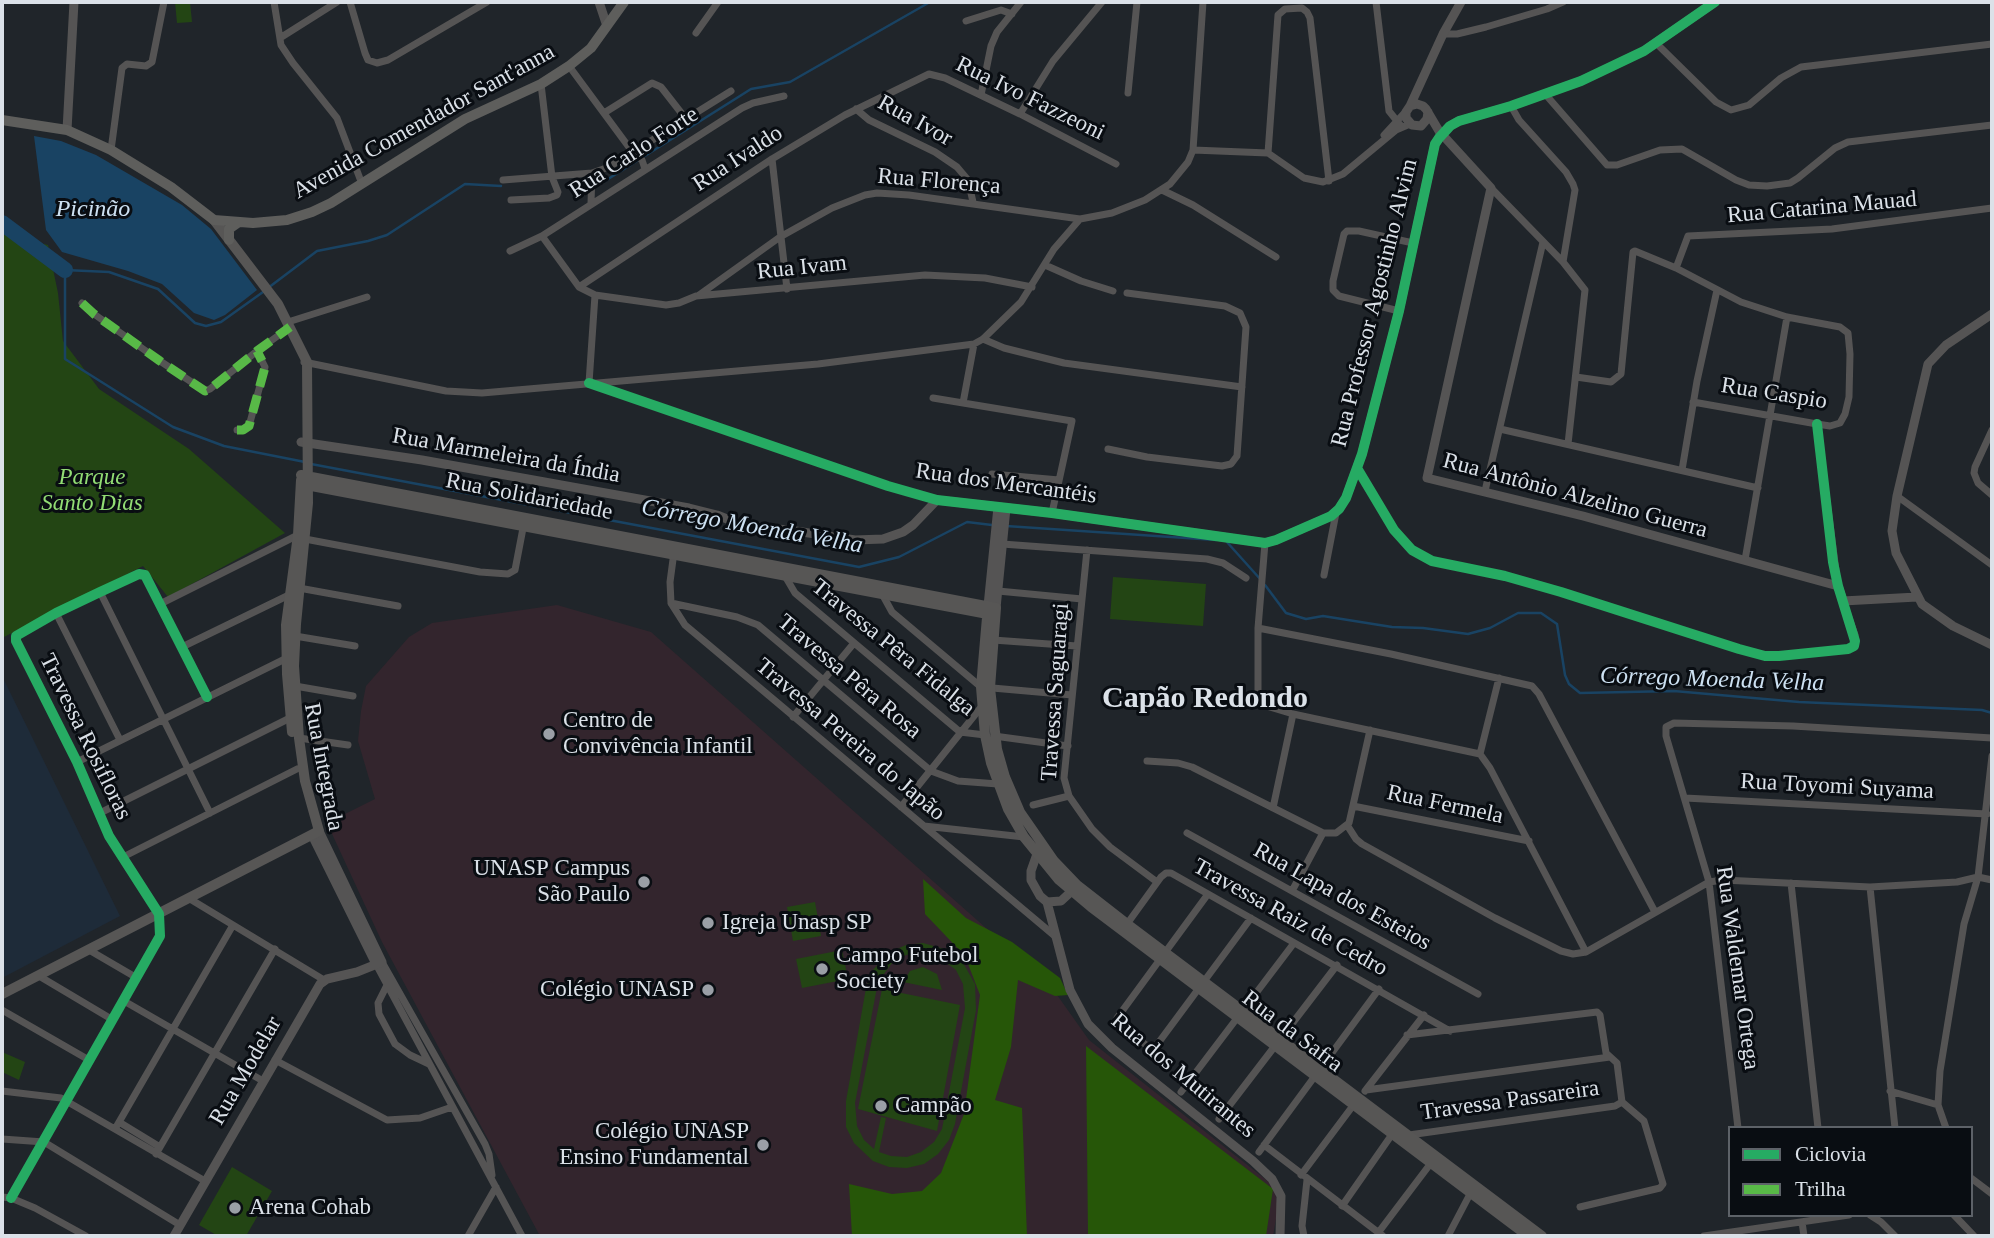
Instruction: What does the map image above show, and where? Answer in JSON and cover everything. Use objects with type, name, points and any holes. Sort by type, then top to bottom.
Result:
[{"type":"main road","name":"Avenida Comendador Sant'anna","points":[[214,220],[270,223],[299,216],[331,203],[466,119],[541,84],[569,66],[591,48],[624,2]]},
{"type":"main road","points":[[2,120],[67,130],[111,150],[171,187],[214,220]]},
{"type":"main road","name":"Rua Integrada","points":[[214,220],[278,304],[301,348],[305,362],[300,398],[305,476],[299,588],[295,636],[290,657],[305,781],[316,833]]},
{"type":"main road","points":[[229,240],[229,229],[239,222]]},
{"type":"main road","name":"Rua Solidariedade","points":[[305,476],[524,522],[992,611]]},
{"type":"main road","name":"Rua Integrada","points":[[301,537],[289,595],[290,718],[297,769],[316,833]]},
{"type":"main road","name":"Rua Solidariedade","points":[[675,550],[785,576],[880,590]]},
{"type":"main road","points":[[992,611],[993,640],[982,706],[999,784],[1008,808],[1037,854]]},
{"type":"main road","points":[[992,611],[985,687],[990,736],[1020,812],[1075,889]]},
{"type":"main road","points":[[2,994],[316,833]]},
{"type":"main road","name":"Rua da Safra","points":[[1037,854],[1075,889],[1163,957],[1318,1072],[1360,1097],[1542,1236]]},
{"type":"main road","name":"Rua da Safra","points":[[1075,889],[1127,924],[1163,957]]},
{"type":"main road","name":"Rua da Safra","points":[[1360,1097],[1393,1133],[1528,1236]]},
{"type":"street","points":[[67,130],[74,2]]},
{"type":"street","points":[[111,150],[122,68],[127,64],[146,66],[152,62],[164,2]]},
{"type":"street","points":[[274,2],[280,38],[286,54],[337,118],[362,184]]},
{"type":"street","points":[[280,38],[337,2]]},
{"type":"street","points":[[350,2],[368,60],[377,63],[388,60],[487,2]]},
{"type":"street","points":[[599,2],[607,26]]},
{"type":"street","points":[[696,33],[718,2]]},
{"type":"street","points":[[981,95],[991,46],[997,32],[1021,2]]},
{"type":"street","points":[[1020,114],[1053,61],[1102,2]]},
{"type":"street","points":[[1128,93],[1138,2]]},
{"type":"street","points":[[305,362],[463,393],[818,364],[974,344],[1016,307],[1054,249],[1080,219],[1124,209],[1163,190],[1180,172],[1194,150],[1203,2]]},
{"type":"street","points":[[1376,2],[1387,104],[1406,124],[1441,133]]},
{"type":"street","points":[[1406,124],[1407,109],[1461,2]]},
{"type":"street","points":[[1443,34],[1457,34],[1486,27],[1563,2]]},
{"type":"street","name":"Rua Professor Agostinho Alvim","points":[[1715,2],[1657,44],[1581,82],[1459,121],[1441,133],[1435,144],[1399,311],[1357,468],[1394,530],[1412,550],[1432,561],[1505,576],[1759,655],[1779,656],[1854,646],[1855,635],[1838,586],[1817,424]]},
{"type":"street","points":[[1268,153],[1278,15],[1285,9],[1302,8],[1310,18],[1329,181]]},
{"type":"street","points":[[967,21],[1001,10],[1012,13]]},
{"type":"street","points":[[1657,44],[1716,103],[1731,110],[1756,101],[1781,78],[1801,67],[1992,44]]},
{"type":"street","points":[[569,66],[644,167]]},
{"type":"street","name":"Rua Ivo Fazzeoni","points":[[925,75],[945,78],[1116,164]]},
{"type":"street","name":"Rua Ivaldo","points":[[579,287],[772,159],[856,109],[925,75]]},
{"type":"street","points":[[1194,150],[1268,153],[1304,178],[1318,183],[1329,181],[1355,165],[1406,124],[1426,122],[1426,76]]},
{"type":"street","points":[[604,113],[652,83],[661,87],[686,119]]},
{"type":"street","points":[[511,200],[553,197],[558,192],[552,177],[541,84]]},
{"type":"street","points":[[503,180],[592,176],[635,154],[731,91]]},
{"type":"street","points":[[1546,95],[1607,165],[1617,166],[1660,150],[1682,149],[1749,185],[1790,183],[1835,148],[1848,142],[1992,125]]},
{"type":"street","name":"Rua Carlo Forte","points":[[510,251],[542,236],[644,167],[741,108],[784,96]]},
{"type":"street","points":[[1387,104],[1394,110],[1420,105],[1427,111],[1441,133],[1563,262],[1586,290],[1568,444]]},
{"type":"street","points":[[1511,106],[1519,120],[1566,172],[1573,184],[1563,262]]},
{"type":"street","name":"Rua Ivor","points":[[856,109],[869,120],[935,152],[957,167],[968,180],[974,202]]},
{"type":"street","points":[[772,159],[787,289]]},
{"type":"street","points":[[591,203],[592,176]]},
{"type":"street","name":"Rua Antônio Alzelino Guerra","points":[[1491,188],[1427,478],[1485,491],[1838,586]]},
{"type":"street","points":[[1163,190],[1193,205],[1276,257]]},
{"type":"street","name":"Rua Florença","points":[[696,296],[780,237],[850,199],[877,193],[974,202],[1080,219]]},
{"type":"street","name":"Rua Catarina Mauad","points":[[1676,268],[1688,236],[1832,229],[1992,208]]},
{"type":"street","points":[[1399,311],[1339,296],[1333,290],[1333,281],[1347,231],[1359,231],[1413,243]]},
{"type":"street","points":[[542,236],[579,287]]},
{"type":"street","points":[[1485,491],[1543,242]]},
{"type":"street","points":[[1576,377],[1611,382],[1616,381],[1621,374],[1633,252],[1636,251],[1763,311],[1787,317],[1745,560]]},
{"type":"street","points":[[1045,264],[1081,281],[1113,291]]},
{"type":"street","name":"Rua Ivam","points":[[579,287],[595,296],[666,305],[696,296],[925,275],[985,278],[1032,286]]},
{"type":"street","points":[[1682,470],[1693,402],[1717,289]]},
{"type":"street","points":[[1108,449],[1222,466],[1231,464],[1237,456],[1245,327],[1240,313],[1234,309],[1127,293]]},
{"type":"street","points":[[589,383],[595,296]]},
{"type":"street","points":[[82,303],[160,362],[205,391],[289,324],[367,297]]},
{"type":"street","points":[[1992,314],[1946,345],[1928,364],[1897,496],[1893,542],[1917,597],[1934,614],[1992,645]]},
{"type":"street","name":"Rua Caspio","points":[[1693,402],[1817,424],[1835,425],[1841,422],[1845,414],[1850,376],[1848,332],[1840,327],[1787,317]]},
{"type":"street","points":[[983,338],[1004,348],[1064,363],[1242,387]]},
{"type":"street","points":[[962,403],[974,344]]},
{"type":"street","points":[[237,430],[249,426],[265,367],[257,351]]},
{"type":"street","name":"Rua dos Mercantéis","points":[[589,383],[888,486],[937,500],[1265,543],[1307,528],[1336,513]]},
{"type":"street","points":[[933,398],[1072,421],[1052,513]]},
{"type":"street","points":[[1500,429],[1758,488]]},
{"type":"street","points":[[1992,430],[1974,473],[1978,483],[1992,495]]},
{"type":"street","name":"Rua Marmeleira da Índia","points":[[304,445],[422,460],[689,508],[737,523],[764,528],[855,540],[883,539],[903,532],[937,500]]},
{"type":"street","points":[[1324,575],[1336,513],[1346,498],[1357,468]]},
{"type":"street","points":[[992,474],[1059,480]]},
{"type":"street","points":[[1897,496],[1992,565]]},
{"type":"street","points":[[992,611],[1001,510]]},
{"type":"street","points":[[160,604],[301,537],[480,572],[508,574],[515,570],[524,522]]},
{"type":"street","points":[[999,542],[1217,561],[1246,578]]},
{"type":"street","points":[[992,611],[998,591],[999,542]]},
{"type":"street","points":[[1265,543],[1258,628],[1260,700],[1266,707],[1293,715],[1480,754],[1490,768],[1586,952]]},
{"type":"street","points":[[671,603],[670,582],[675,550]]},
{"type":"street","name":"Travessa Saguaragi","points":[[1087,550],[1064,778],[1069,796],[1092,829],[1110,847],[1157,882]]},
{"type":"street","name":"Travessa Rosifloras","points":[[159,914],[109,836],[77,762],[15,639],[22,632],[57,613],[143,574],[147,576],[207,697]]},
{"type":"street","name":"Travessa Pêra Fidalga","points":[[785,576],[794,593],[960,732],[1068,746]]},
{"type":"street","points":[[299,588],[398,606]]},
{"type":"street","points":[[880,590],[892,612],[985,687],[1072,695]]},
{"type":"street","points":[[998,591],[1082,599]]},
{"type":"street","points":[[100,592],[210,813]]},
{"type":"street","points":[[182,647],[289,595]]},
{"type":"street","points":[[1843,601],[1917,597]]},
{"type":"street","name":"Travessa Pêra Rosa","points":[[671,603],[747,620],[766,630],[931,771],[958,781],[999,784]]},
{"type":"street","name":"Travessa Pereira do Japão","points":[[671,603],[680,620],[697,638],[1056,937]]},
{"type":"street","points":[[57,613],[120,740]]},
{"type":"street","points":[[1258,628],[1528,684],[1539,694],[1656,912]]},
{"type":"street","points":[[295,636],[355,646]]},
{"type":"street","points":[[993,640],[1077,646]]},
{"type":"street","points":[[793,717],[854,643]]},
{"type":"street","points":[[77,762],[290,657]]},
{"type":"street","points":[[1480,754],[1499,678]]},
{"type":"street","points":[[295,686],[353,696]]},
{"type":"street","points":[[901,807],[982,706]]},
{"type":"street","points":[[1273,808],[1293,715]]},
{"type":"street","points":[[100,813],[290,718]]},
{"type":"street","name":"Rua Waldemar Ortega","points":[[1738,1126],[1709,882],[1666,736],[1666,727],[1672,723],[1793,726],[1992,738]]},
{"type":"street","points":[[1147,761],[1178,763],[1192,767],[1323,833],[1336,833],[1347,825],[1370,730]]},
{"type":"street","points":[[299,737],[348,745]]},
{"type":"street","points":[[1945,1126],[1938,1105],[1940,1071],[1964,924],[1978,877],[1992,756]]},
{"type":"street","points":[[123,857],[297,769]]},
{"type":"street","points":[[1033,805],[1069,796]]},
{"type":"street","name":"Rua Toyomi Suyama","points":[[1685,798],[1987,814]]},
{"type":"street","name":"Rua Fermela","points":[[1353,806],[1529,841]]},
{"type":"street","points":[[922,825],[1024,837]]},
{"type":"street","points":[[1347,825],[1358,841],[1494,918],[1561,951],[1573,954],[1586,952],[1709,882],[1723,880],[1870,887],[1957,882],[1978,877],[1992,880]]},
{"type":"street","name":"Rua Integrada","points":[[316,833],[379,963],[485,1144],[496,1187],[522,1236]]},
{"type":"street","name":"Rua Lapa dos Esteios","points":[[1187,833],[1478,994]]},
{"type":"street","points":[[1292,891],[1323,833]]},
{"type":"street","name":"Rua dos Mutirantes","points":[[1037,854],[1031,880],[1046,902],[1070,990],[1080,1011],[1100,1036],[1272,1179],[1281,1196],[1280,1236]]},
{"type":"street","name":"Travessa Raiz de Cedro","points":[[1127,924],[1157,882],[1168,873],[1337,965],[1450,1031]]},
{"type":"street","points":[[1791,883],[1818,1126]]},
{"type":"street","points":[[1870,887],[1883,991],[1895,1126]]},
{"type":"street","points":[[1046,902],[1061,901],[1075,889]]},
{"type":"street","points":[[1208,894],[1117,1020],[1147,1047],[1154,1047],[1251,918]]},
{"type":"street","points":[[190,899],[324,980],[357,972],[379,963]]},
{"type":"street","points":[[11,1198],[160,936],[159,914]]},
{"type":"street","points":[[117,1126],[233,925]]},
{"type":"street","points":[[1181,1092],[1294,943]]},
{"type":"street","points":[[158,1150],[275,949]]},
{"type":"street","points":[[89,950],[136,978]]},
{"type":"street","name":"Rua Integrada","points":[[379,963],[387,985],[493,1178]]},
{"type":"street","points":[[1219,1119],[1337,965]]},
{"type":"street","points":[[39,976],[113,1020]]},
{"type":"street","name":"Rua Modelar","points":[[179,1232],[205,1181],[324,980]]},
{"type":"street","points":[[387,985],[378,1003],[379,1014],[396,1044],[410,1055],[429,1064]]},
{"type":"street","points":[[1379,989],[1262,1148],[1381,1234],[1431,1163]]},
{"type":"street","points":[[124,1001],[263,1081]]},
{"type":"street","points":[[2,1010],[89,1060]]},
{"type":"street","name":"Travessa Passareira","points":[[1407,1035],[1597,1012],[1600,1015],[1605,1051],[1617,1063],[1622,1102],[1602,1108],[1409,1135]]},
{"type":"street","points":[[1304,1236],[1304,1178],[1360,1097],[1424,1015]]},
{"type":"street","points":[[1360,1097],[1610,1057]]},
{"type":"street","points":[[275,1060],[387,1119],[420,1118],[452,1107]]},
{"type":"street","points":[[2,1091],[57,1097],[117,1126],[205,1181]]},
{"type":"street","points":[[1890,1091],[1938,1105]]},
{"type":"street","points":[[1580,1207],[1660,1188],[1663,1184],[1644,1121],[1622,1102]]},
{"type":"street","points":[[1342,1206],[1393,1133]]},
{"type":"street","points":[[2,1139],[44,1143],[179,1232]]},
{"type":"street","points":[[1973,1180],[1992,1194]]},
{"type":"street","points":[[468,1236],[496,1187]]},
{"type":"street","points":[[1448,1236],[1470,1194]]},
{"type":"street","points":[[2,1197],[11,1198],[86,1236]]},
{"type":"street","points":[[1704,1236],[1836,1217]]},
{"type":"street","points":[[1873,1217],[1895,1236]]},
{"type":"street","points":[[1956,1217],[1974,1236]]},
{"type":"street","points":[[1802,1222],[1804,1236]]},
{"type":"shaded area","name":"UNASP Campus São Paulo","points":[[557,605],[651,632],[1045,978],[1089,1040],[1274,1186],[1278,1208],[1273,1236],[540,1236],[382,942],[327,823],[375,799],[358,741],[366,686],[409,637],[432,623]]},
{"type":"shaded area","points":[[2,676],[120,916],[2,978]]},
{"type":"green space","points":[[175,2],[190,2],[192,22],[177,23]]},
{"type":"green space","name":"Parque Santo Dias","points":[[2,234],[48,245],[58,293],[63,341],[99,389],[189,449],[285,533],[168,597],[143,566],[2,638]]},
{"type":"green space","points":[[1113,577],[1206,584],[1203,626],[1110,619]]},
{"type":"green space","points":[[923,879],[966,918],[1012,942],[1060,978],[1068,995],[1055,996],[1018,980],[1011,1047],[995,1100],[1022,1108],[1027,1236],[852,1236],[849,1184],[892,1194],[922,1191],[941,1173],[964,1114],[980,995],[965,956],[925,914]]},
{"type":"green space","points":[[815,902],[821,936],[793,941],[787,907]]},
{"type":"green space","points":[[923,943],[948,950],[962,961],[975,984],[976,1010],[955,1124],[949,1140],[938,1154],[924,1164],[907,1168],[889,1167],[873,1161],[854,1143],[846,1127],[846,1101],[866,988],[872,971],[890,952],[906,945]],"holes":[[[921,953],[937,956],[956,970],[963,984],[965,1008],[942,1129],[934,1142],[921,1152],[907,1157],[891,1156],[879,1152],[886,1118],[881,1117],[874,1149],[864,1140],[857,1126],[855,1103],[878,982],[892,963],[906,955]]]},
{"type":"green space","name":"Campo Futebol Society","points":[[842,950],[848,979],[802,988],[796,959]]},
{"type":"green space","points":[[923,967],[937,974],[942,990],[903,982],[910,971]]},
{"type":"green space","points":[[882,989],[960,1005],[937,1131],[858,1109]]},
{"type":"green space","points":[[1086,1046],[1273,1189],[1266,1236],[1088,1236]]},
{"type":"green space","points":[[2,1052],[25,1062],[19,1080],[2,1072]]},
{"type":"green space","name":"Arena Cohab","points":[[232,1167],[272,1191],[246,1236],[218,1236],[199,1225]]},
{"type":"water","name":"Picinão","points":[[34,136],[61,141],[96,155],[182,205],[211,229],[257,290],[225,315],[214,320],[194,313],[162,284],[62,252],[46,230]]},
{"type":"waterway","points":[[571,184],[605,181],[751,89],[790,82],[930,2]]},
{"type":"waterway","points":[[268,288],[317,251],[387,235],[465,184],[501,186]]},
{"type":"waterway","points":[[2,223],[65,270]]},
{"type":"waterway","name":"Córrego Moenda Velha","points":[[263,292],[221,322],[206,326],[195,323],[158,289],[109,272],[65,270],[65,359],[173,427],[224,446],[305,462]]},
{"type":"waterway","name":"Córrego Moenda Velha","points":[[311,464],[859,567],[899,557],[967,522],[992,525]]},
{"type":"waterway","name":"Córrego Moenda Velha","points":[[1006,526],[1216,540]]},
{"type":"waterway","name":"Córrego Moenda Velha","points":[[1226,541],[1261,580]]},
{"type":"waterway","name":"Córrego Moenda Velha","points":[[1265,585],[1286,613],[1306,619],[1323,616],[1392,627],[1468,634],[1490,628],[1518,613],[1541,613],[1557,624],[1565,675],[1569,684],[1580,693],[1674,691],[1799,702],[1982,710],[1992,713]]},
{"type":"marked path","points":[[82,303],[205,391],[290,327]]},
{"type":"marked path","points":[[237,430],[249,426],[265,367],[257,351]]},
{"type":"cycle path","points":[[589,383],[888,486],[937,500],[1265,543],[1276,540],[1331,516],[1346,498],[1362,454],[1399,311],[1435,144],[1439,138],[1459,121],[1581,81],[1644,51],[1715,2]]},
{"type":"cycle path","points":[[1357,468],[1394,530],[1412,550],[1432,561],[1505,576],[1739,649],[1765,656],[1779,656],[1848,649],[1854,646],[1855,641],[1833,562],[1817,424]]},
{"type":"cycle path","points":[[11,1198],[160,936],[159,914],[109,836],[77,762],[16,641],[16,636],[100,592],[139,574],[145,575],[207,697]]},
{"type":"place","name":"Centro de Convivência Infantil","points":[[549,734]]},
{"type":"place","name":"UNASP Campus São Paulo","points":[[644,882]]},
{"type":"place","name":"Igreja Unasp SP","points":[[708,923]]},
{"type":"place","name":"Campo Futebol Society","points":[[822,969]]},
{"type":"place","name":"Colégio UNASP","points":[[708,990]]},
{"type":"place","name":"Campão","points":[[881,1106]]},
{"type":"place","name":"Colégio UNASP Ensino Fundamental","points":[[763,1145]]},
{"type":"place","name":"Arena Cohab","points":[[235,1208]]},
{"type":"district","name":"Capão Redondo","points":[[1205,699]]}]
